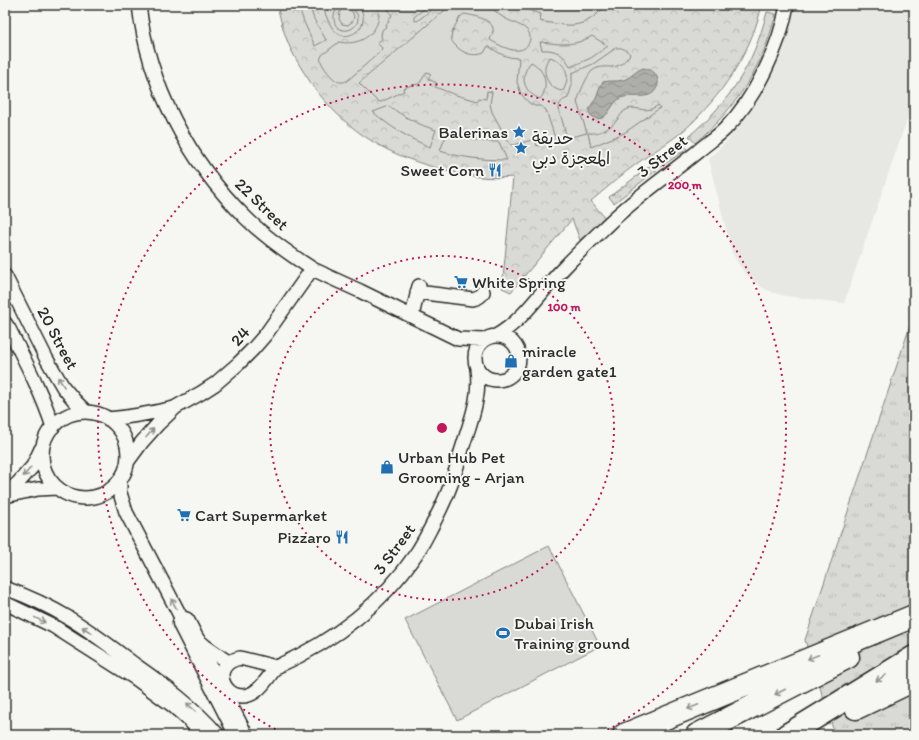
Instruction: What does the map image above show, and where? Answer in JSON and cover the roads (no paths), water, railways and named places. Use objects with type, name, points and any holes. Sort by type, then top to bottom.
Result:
[{"type":"highway","points":[[624,735],[914,616]]},
{"type":"highway","points":[[697,735],[914,622]]},
{"type":"highway","points":[[184,623],[241,735]]},
{"type":"highway","points":[[787,735],[914,657]]},
{"type":"highway","points":[[799,735],[914,680]]},
{"type":"street","name":"22 Street","points":[[139,5],[144,38],[151,63],[170,111],[192,151],[214,182],[246,218],[282,248],[312,269],[458,339],[490,338]]},
{"type":"street","name":"3 Street","points":[[490,338],[508,328],[525,314],[558,274],[630,204],[684,163],[725,129],[745,104],[765,70],[780,33],[787,5]]},
{"type":"street","name":"24","points":[[108,419],[154,413],[176,407],[215,384],[238,364],[266,334],[312,269]]},
{"type":"street","name":"20 Street","points":[[5,276],[49,363],[63,387],[86,412]]},
{"type":"street","points":[[412,316],[418,289],[474,299],[481,296],[483,292]]},
{"type":"street","name":"3 Street","points":[[516,347],[520,326],[525,314]]},
{"type":"street","points":[[5,323],[35,381],[53,427]]},
{"type":"street","points":[[502,337],[508,339],[513,342],[516,347],[520,358],[517,368],[506,379],[494,380],[488,378],[482,374],[476,366],[476,350],[490,338],[502,337]]},
{"type":"street","name":"22 Street","points":[[458,339],[476,366]]},
{"type":"street","name":"3 Street","points":[[228,662],[223,669],[222,676],[222,682],[226,689],[231,693],[238,695],[245,696],[252,694],[268,678],[276,667],[318,646],[341,631],[369,608],[394,583],[416,554],[430,530],[443,505],[453,479],[476,402],[478,386],[476,366]]},
{"type":"street","name":"3 Street","points":[[476,402],[484,390],[494,380]]},
{"type":"street","name":"24","points":[[128,461],[154,428],[176,407]]},
{"type":"street","points":[[5,495],[33,466],[47,436],[53,427],[68,416],[86,412],[98,414],[108,419],[120,430],[127,445],[128,461],[125,472],[120,481],[110,491],[97,497],[82,498],[69,495],[57,488],[47,476],[42,461],[43,446]]},
{"type":"street","points":[[120,481],[120,493],[126,512],[184,623],[205,646],[228,662],[233,659],[240,658],[276,667]]},
{"type":"street","points":[[5,495],[32,490],[57,488]]},
{"type":"street","points":[[5,588],[68,618],[92,633],[172,691],[192,708],[218,735]]},
{"type":"street","points":[[5,603],[53,626],[135,678],[190,720],[203,735]]},
{"type":"water","points":[[643,68],[651,70],[656,75],[658,84],[654,92],[646,96],[621,98],[615,102],[607,114],[602,118],[599,119],[591,116],[589,112],[590,109],[603,82],[620,81],[626,79]]},
{"type":"place","name":"Balerinas","points":[[519,132]]},
{"type":"place","name":"حديقة المعجزة دبي","points":[[521,148]]},
{"type":"place","name":"Sweet Corn","points":[[495,170]]},
{"type":"place","name":"White Spring","points":[[461,282]]},
{"type":"place","name":"miracle garden gate1","points":[[511,361]]},
{"type":"place","name":"Urban Hub Pet Grooming - Arjan","points":[[387,467]]},
{"type":"place","name":"Cart Supermarket","points":[[184,515]]},
{"type":"place","name":"Pizzaro","points":[[342,537]]},
{"type":"place","name":"Dubai Irish Training ground","points":[[503,633]]}]
